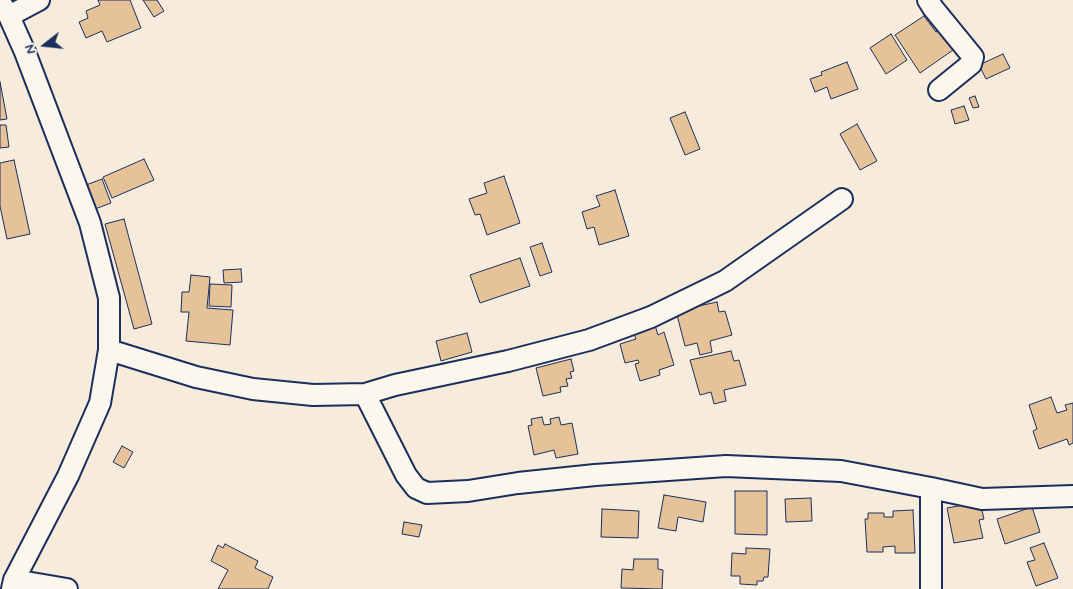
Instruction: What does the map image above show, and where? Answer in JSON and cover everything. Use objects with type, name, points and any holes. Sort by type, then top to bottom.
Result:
[{"type":"street","points":[[39,0],[5,9],[25,52],[90,223],[109,298],[108,350],[100,403],[68,476],[13,585],[67,589]]},
{"type":"street","points":[[928,0],[973,57],[971,64],[939,90]]},
{"type":"street","points":[[108,350],[187,374],[253,389],[313,395],[365,394],[395,385],[588,340],[651,317],[725,281],[842,199]]},
{"type":"street","points":[[365,394],[406,475],[416,488],[427,493],[468,491],[518,483],[595,475],[726,466],[841,471],[982,499],[1073,496]]},
{"type":"street","points":[[930,589],[931,488]]},
{"type":"building","points":[[98,0],[130,0],[141,28],[107,42],[102,31],[86,38],[79,22],[88,18],[86,11],[100,5]]},
{"type":"building","points":[[143,0],[157,0],[164,11],[154,17]]},
{"type":"building","points":[[924,16],[936,32],[942,28],[956,48],[920,73],[895,35]]},
{"type":"building","points":[[891,34],[907,60],[886,74],[870,48]]},
{"type":"building","points":[[1003,54],[1010,68],[986,79],[979,65]]},
{"type":"building","points":[[847,62],[858,89],[831,99],[827,87],[815,92],[810,79],[822,75],[821,72]]},
{"type":"building","points":[[0,82],[7,119],[0,120]]},
{"type":"building","points":[[975,96],[979,107],[973,108],[969,98]]},
{"type":"building","points":[[964,106],[969,120],[955,124],[951,110]]},
{"type":"building","points":[[685,112],[700,149],[685,155],[670,118]]},
{"type":"building","points":[[857,124],[877,161],[860,170],[840,134]]},
{"type":"building","points":[[0,125],[6,125],[9,147],[0,148]]},
{"type":"building","points":[[144,159],[154,180],[112,198],[103,177]]},
{"type":"building","points":[[14,160],[30,234],[7,239],[0,206],[0,163]]},
{"type":"building","points":[[504,176],[520,223],[487,235],[480,214],[475,215],[469,199],[487,193],[484,183]]},
{"type":"building","points":[[102,179],[111,203],[95,209],[86,185]]},
{"type":"building","points":[[615,190],[629,236],[599,245],[594,227],[587,229],[582,212],[600,206],[596,196]]},
{"type":"building","points":[[124,219],[152,324],[134,329],[105,224]]},
{"type":"building","points":[[542,243],[552,272],[540,276],[530,247]]},
{"type":"building","points":[[520,258],[530,286],[480,303],[470,275]]},
{"type":"building","points":[[241,269],[242,282],[224,283],[223,270]]},
{"type":"building","points":[[191,275],[210,277],[207,308],[233,310],[230,345],[186,341],[189,312],[181,312],[182,292],[189,292]]},
{"type":"building","points":[[210,284],[232,285],[231,307],[209,306]]},
{"type":"building","points":[[717,302],[719,312],[725,311],[732,335],[710,341],[712,352],[700,355],[697,343],[685,346],[676,311]]},
{"type":"building","points":[[655,325],[658,335],[664,332],[674,365],[659,370],[660,375],[640,381],[635,364],[639,363],[638,360],[625,363],[620,344],[636,339],[633,332]]},
{"type":"building","points":[[467,333],[472,352],[441,361],[436,341]]},
{"type":"building","points":[[731,351],[734,361],[739,360],[746,385],[724,390],[726,401],[714,404],[711,392],[700,395],[690,360]]},
{"type":"building","points":[[571,359],[574,371],[570,372],[572,378],[566,379],[568,386],[560,387],[561,392],[543,396],[536,368]]},
{"type":"building","points":[[1051,397],[1057,413],[1067,410],[1065,405],[1073,403],[1073,443],[1069,445],[1067,439],[1039,449],[1033,431],[1037,429],[1029,405]]},
{"type":"building","points":[[542,417],[544,425],[551,424],[550,419],[559,417],[561,425],[572,423],[578,454],[556,458],[554,450],[534,455],[528,426],[532,425],[531,419]]},
{"type":"building","points":[[122,446],[133,452],[124,468],[113,462]]},
{"type":"building","points":[[735,491],[767,491],[767,535],[735,534]]},
{"type":"building","points":[[664,495],[706,502],[703,522],[678,517],[676,531],[658,528]]},
{"type":"building","points":[[811,498],[812,521],[786,522],[785,499]]},
{"type":"building","points":[[980,502],[984,519],[979,520],[983,538],[954,543],[947,508]]},
{"type":"building","points":[[1032,507],[1040,532],[1005,544],[997,519]]},
{"type":"building","points":[[602,509],[639,511],[638,538],[601,537]]},
{"type":"building","points":[[913,510],[915,553],[895,553],[895,546],[883,547],[883,552],[867,552],[865,519],[868,519],[868,513],[884,513],[884,517],[893,517],[893,511]]},
{"type":"building","points":[[404,522],[422,525],[419,537],[402,534]]},
{"type":"building","points":[[1044,543],[1058,578],[1036,586],[1027,562],[1035,560],[1030,548]]},
{"type":"building","points":[[225,544],[258,561],[255,568],[273,577],[268,589],[218,589],[228,570],[211,561],[218,545],[223,548]]},
{"type":"building","points":[[746,548],[770,549],[768,577],[764,577],[763,581],[757,581],[757,585],[740,584],[740,576],[731,576],[732,553],[746,554]]},
{"type":"building","points":[[634,559],[658,559],[658,569],[663,570],[662,589],[621,588],[622,569],[633,570]]}]
